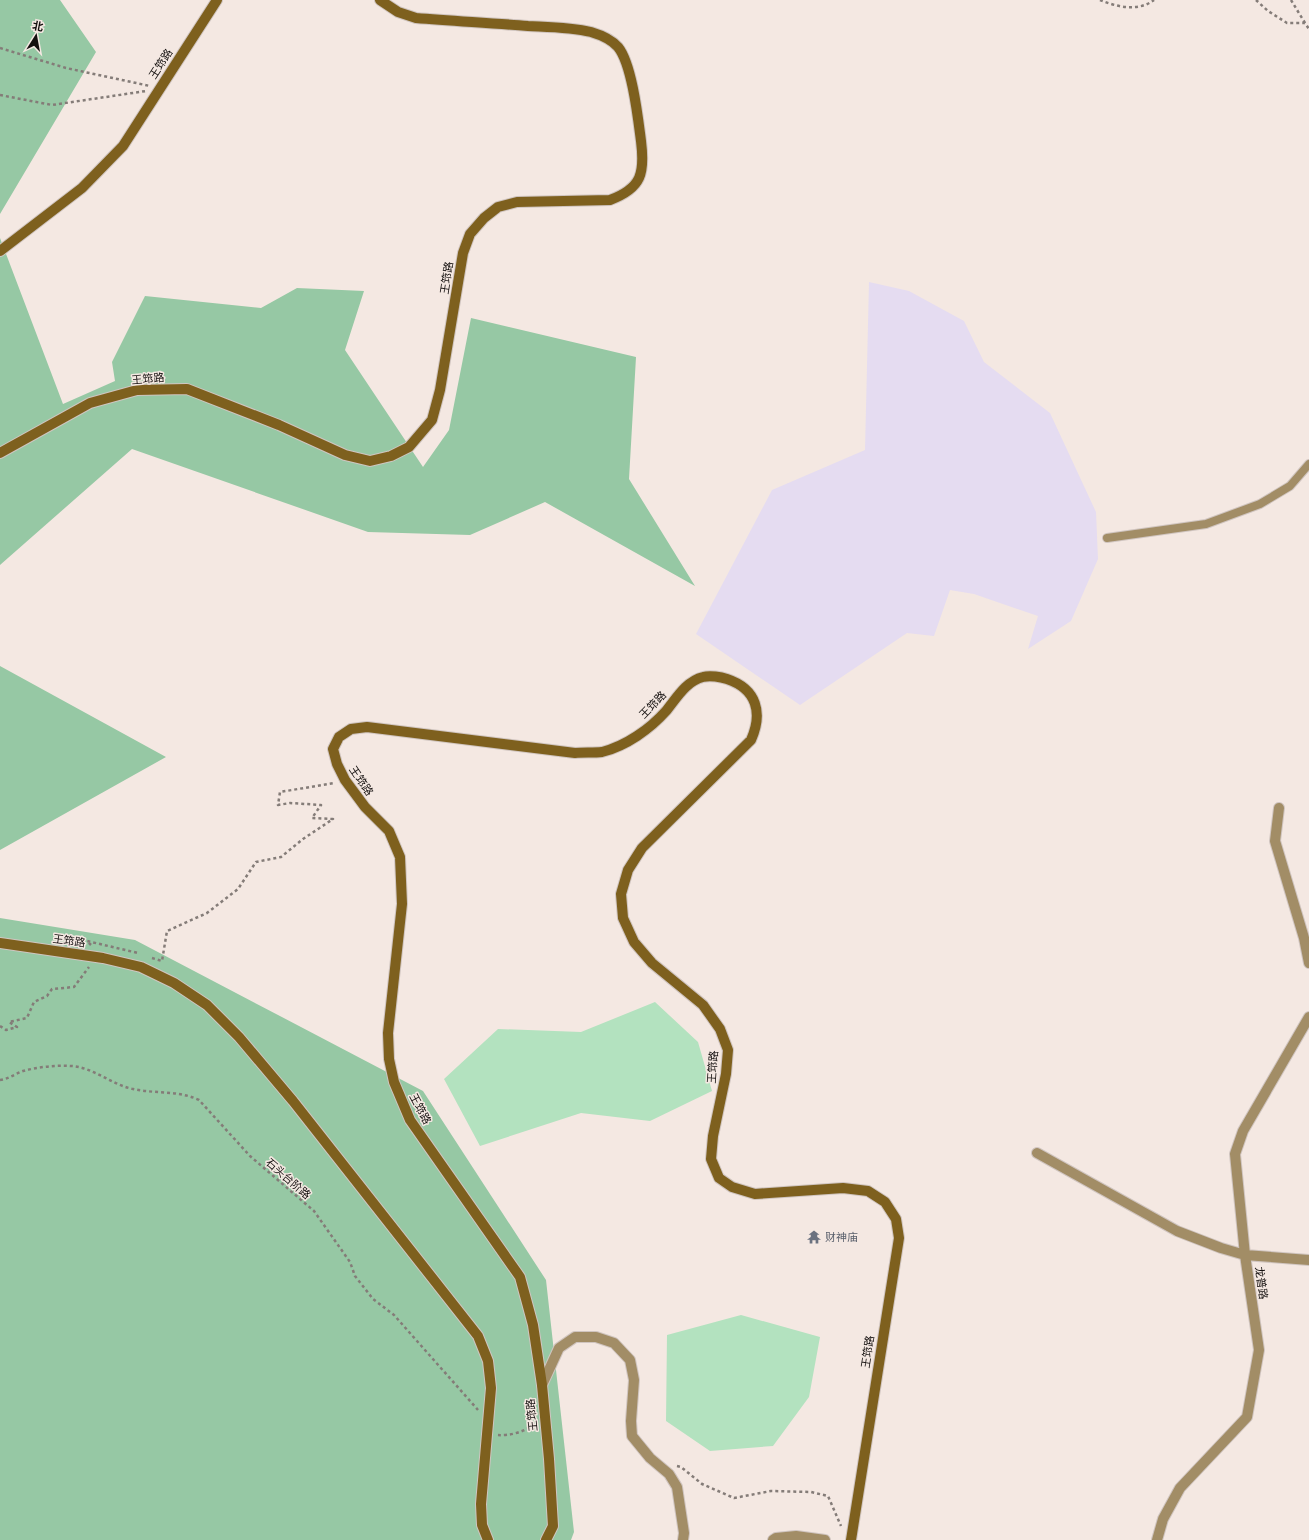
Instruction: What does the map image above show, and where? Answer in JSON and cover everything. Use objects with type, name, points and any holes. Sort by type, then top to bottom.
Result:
[{"type":"main road","name":"王筇路","points":[[0,251],[82,188],[123,146],[217,0]]},
{"type":"main road","name":"王筇路","points":[[0,454],[90,403],[137,390],[187,389],[279,425],[345,456],[370,461],[391,456],[409,447],[432,420],[440,390],[463,253],[470,234],[484,218],[498,207],[517,202],[610,200],[623,196],[632,188],[640,177],[643,158],[637,111],[627,65],[618,47],[606,38],[591,32],[576,29],[416,18],[398,12],[380,0]]},
{"type":"main road","name":"王筇路","points":[[546,1540],[552,1526],[549,1459],[542,1386],[533,1326],[520,1277],[410,1120],[394,1082],[389,1059],[388,1033],[402,904],[400,857],[388,831],[365,808],[345,780],[337,764],[333,749],[339,737],[351,729],[367,727],[574,753],[602,752],[623,744],[643,733],[664,713],[688,685],[704,676],[721,677],[737,682],[751,693],[757,710],[756,727],[751,740],[642,848],[628,870],[621,894],[623,918],[634,942],[652,963],[703,1005],[720,1028],[728,1050],[726,1074],[713,1136],[711,1159],[719,1178],[732,1187],[755,1194],[843,1188],[868,1191],[885,1202],[896,1219],[899,1238],[851,1540]]},
{"type":"main road","name":"王筇路","points":[[0,943],[98,957],[141,967],[174,983],[207,1005],[239,1037],[293,1101],[478,1336],[488,1361],[491,1388],[482,1504],[482,1525],[488,1540]]},
{"type":"street","points":[[1280,808],[1275,841],[1304,938],[1309,963]]},
{"type":"street","name":"龙普路","points":[[1157,1540],[1163,1519],[1180,1488],[1247,1417],[1259,1350],[1245,1255],[1235,1154],[1243,1131],[1309,1015]]},
{"type":"street","points":[[1037,1153],[1177,1232],[1245,1255],[1309,1260]]},
{"type":"street","points":[[542,1386],[559,1348],[575,1337],[596,1337],[614,1343],[630,1360],[634,1380],[631,1421],[632,1436],[650,1458],[669,1474],[677,1487],[684,1533],[683,1540]]},
{"type":"street","points":[[773,1540],[776,1538],[796,1536],[825,1540]]},
{"type":"lane","points":[[1107,538],[1206,524],[1260,504],[1290,486],[1309,464]]},
{"type":"path","points":[[1100,0],[1113,5],[1133,8],[1154,0]]},
{"type":"path","points":[[1256,0],[1268,11],[1287,23],[1305,24]]},
{"type":"path","points":[[1292,0],[1309,29]]},
{"type":"path","points":[[0,48],[66,68],[160,88]]},
{"type":"path","points":[[0,95],[52,105],[160,88]]},
{"type":"path","points":[[149,957],[162,961],[167,931],[207,913],[238,889],[256,862],[282,857],[303,839],[333,819],[312,818],[321,805],[290,803],[278,805],[280,792],[316,787],[345,780]]},
{"type":"path","points":[[0,1026],[6,1030],[17,1027],[9,1022],[27,1018],[34,1002],[47,996],[52,989],[74,987],[99,955],[87,941],[142,954]]},
{"type":"path","name":"石头台阶路","points":[[0,1080],[40,1067],[70,1066],[80,1068],[132,1089],[181,1094],[199,1100],[250,1156],[314,1211],[350,1262],[354,1276],[373,1299],[394,1315],[446,1372],[481,1414]]},
{"type":"path","points":[[488,1432],[499,1435],[509,1435],[530,1428],[537,1421],[544,1407]]},
{"type":"path","points":[[675,1465],[681,1467],[702,1484],[734,1498],[771,1492],[811,1492],[828,1496],[842,1528]]},
{"type":"shaded area","points":[[869,282],[909,291],[964,321],[984,362],[1050,413],[1096,512],[1098,559],[1071,621],[1028,649],[1038,616],[974,594],[950,590],[934,636],[907,633],[800,705],[696,634],[772,490],[865,450]]},
{"type":"green space","points":[[0,0],[60,0],[96,52],[0,214]]},
{"type":"green space","points":[[0,238],[63,404],[115,381],[112,362],[145,296],[261,308],[297,288],[364,291],[345,350],[423,467],[449,430],[471,318],[636,357],[629,479],[695,586],[545,502],[470,535],[368,532],[132,449],[0,565]]},
{"type":"green space","points":[[0,666],[166,757],[0,850]]},
{"type":"green space","points":[[0,918],[135,940],[423,1091],[546,1280],[574,1532],[571,1540],[0,1540]]},
{"type":"green space","points":[[655,1002],[698,1042],[712,1091],[650,1121],[581,1113],[480,1146],[444,1079],[498,1029],[581,1032]]},
{"type":"green space","points":[[741,1315],[820,1337],[809,1397],[773,1446],[710,1451],[666,1421],[667,1335]]},
{"type":"place","name":"财神庙","points":[[814,1237]]}]
